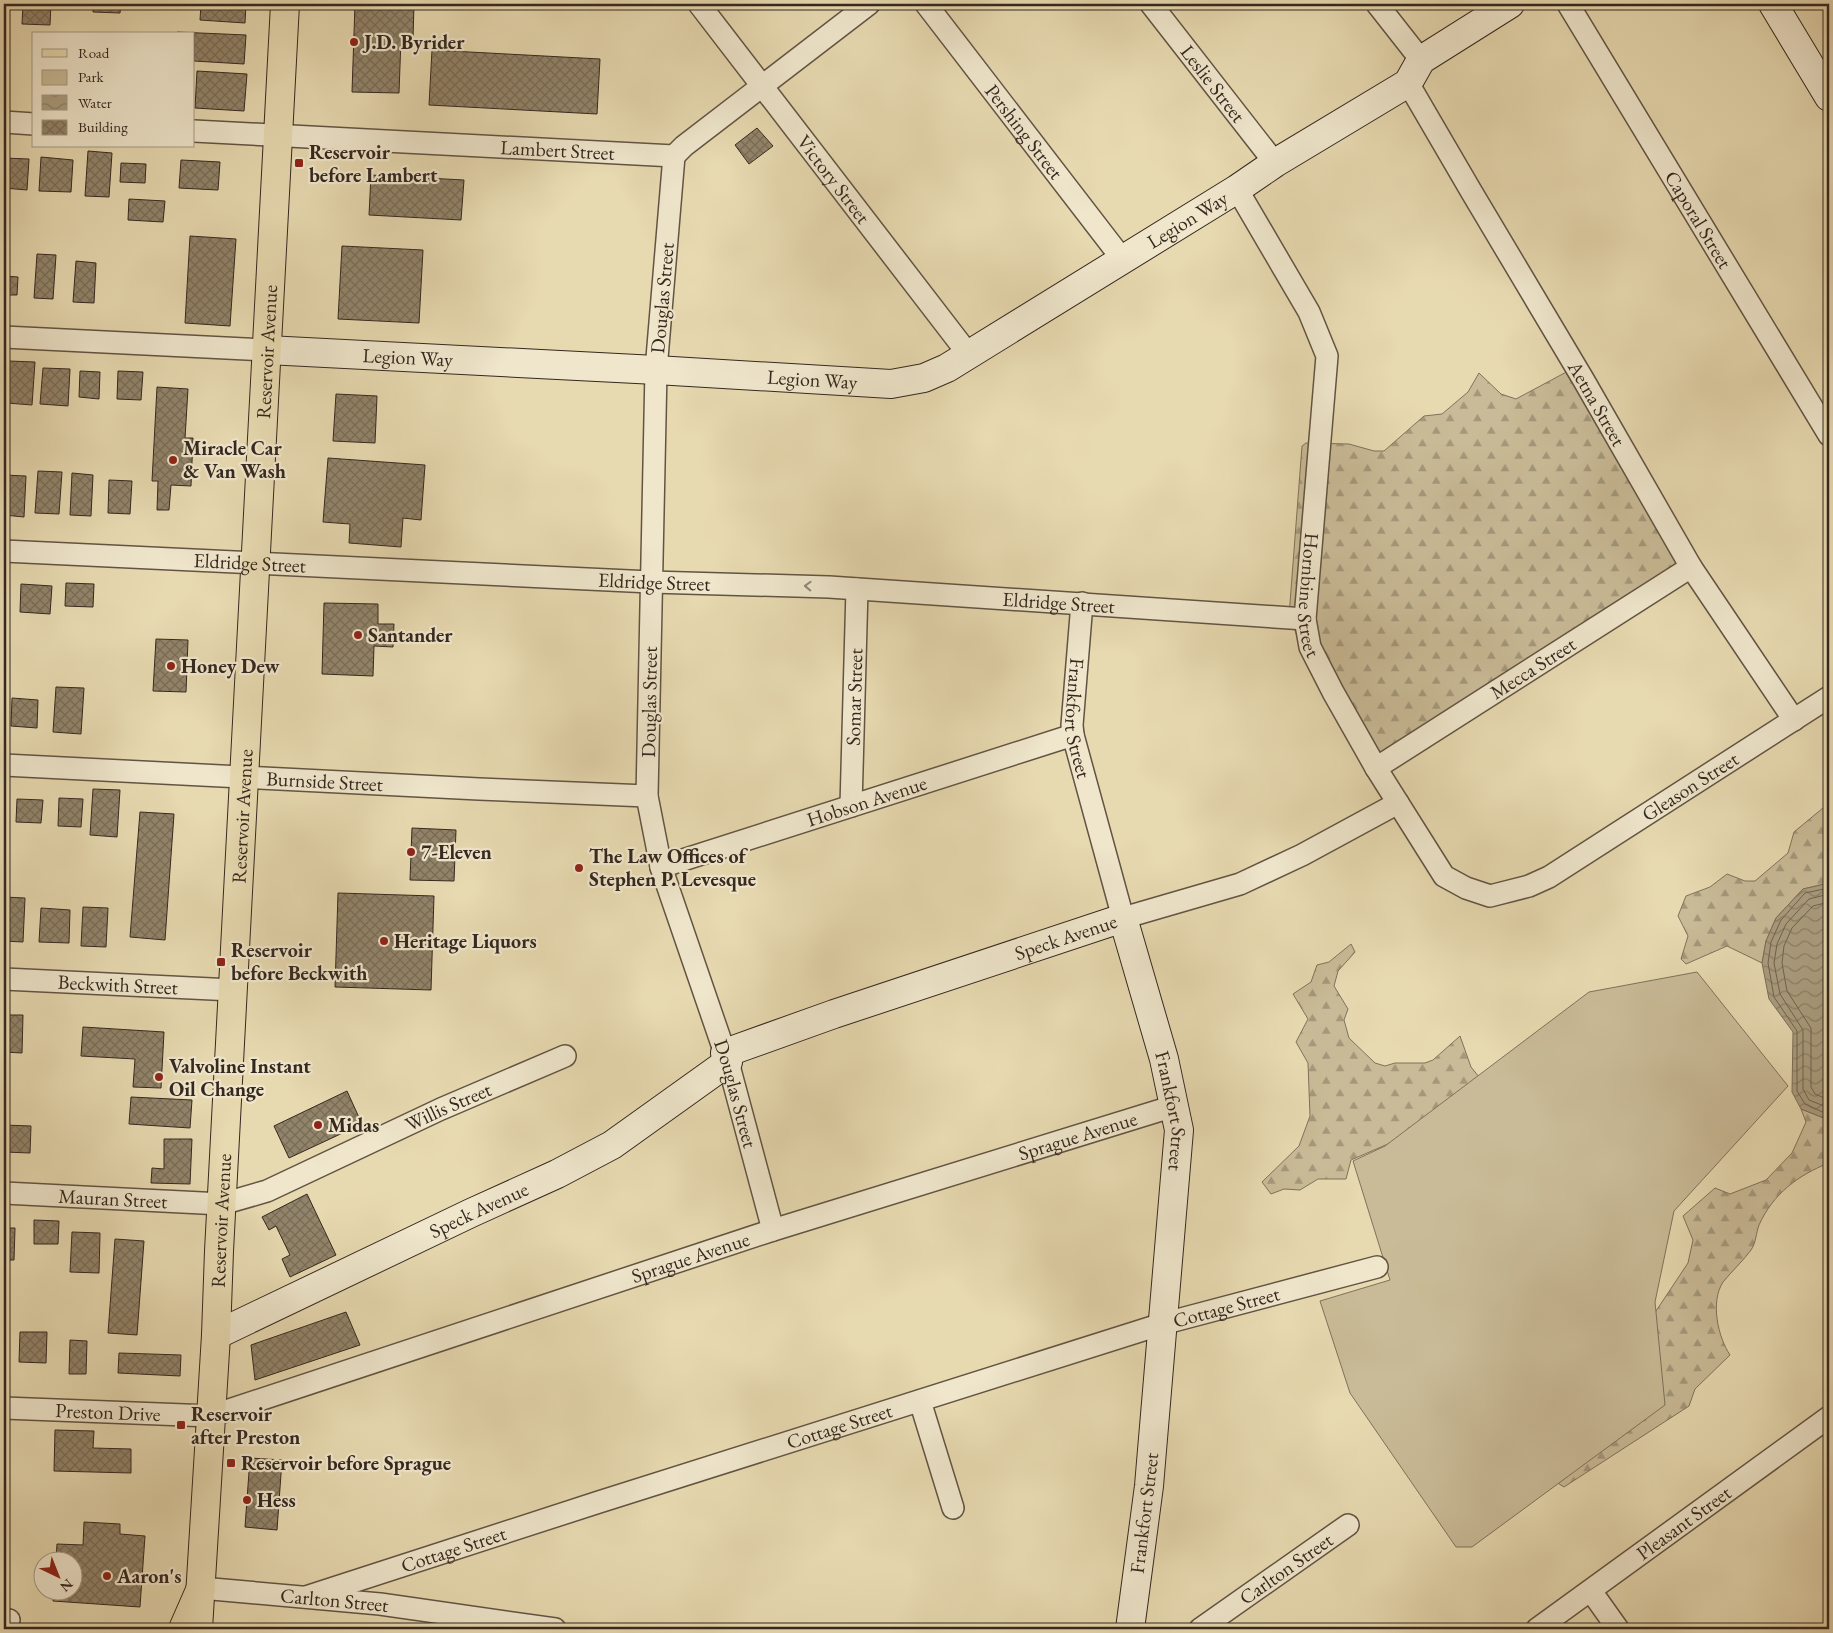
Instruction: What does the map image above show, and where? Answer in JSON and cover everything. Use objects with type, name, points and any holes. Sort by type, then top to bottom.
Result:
[{"type":"main road","name":"Reservoir Avenue","points":[[198,1629],[216,1335],[285,4]]},
{"type":"main road","points":[[183,1629],[201,1588]]},
{"type":"street","name":"Victory Street","points":[[699,4],[969,355]]},
{"type":"street","points":[[674,156],[684,146],[869,4]]},
{"type":"street","name":"Pershing Street","points":[[926,4],[1123,260]]},
{"type":"street","name":"Leslie Street","points":[[1151,4],[1275,164]]},
{"type":"street","name":"Aetna Street","points":[[1377,4],[1415,71],[1471,191],[1583,379],[1691,567],[1794,720]]},
{"type":"street","name":"Legion Way","points":[[4,337],[656,370],[891,384],[924,378],[947,368],[969,355],[1237,189],[1415,71],[1510,4]]},
{"type":"street","name":"Caporal Street","points":[[1568,4],[1829,435]]},
{"type":"street","points":[[1773,4],[1829,97]]},
{"type":"street","points":[[4,122],[32,124]]},
{"type":"street","name":"Lambert Street","points":[[195,131],[674,156]]},
{"type":"street","name":"Douglas Street","points":[[674,156],[656,370],[647,796],[660,867],[726,1058],[773,1230]]},
{"type":"street","name":"Hornbine Street","points":[[1237,189],[1309,312],[1327,356],[1322,399],[1306,618],[1310,647],[1376,768],[1444,876],[1466,888],[1490,896],[1529,886],[1550,877]]},
{"type":"street","name":"Eldridge Street","points":[[4,551],[651,582],[829,587],[1306,618]]},
{"type":"street","name":"Mecca Street","points":[[1376,768],[1691,567]]},
{"type":"street","name":"Somar Street","points":[[851,806],[857,589]]},
{"type":"street","name":"Frankfort Street","points":[[1082,603],[1072,725],[1073,735],[1164,1060],[1179,1130],[1149,1486],[1130,1629]]},
{"type":"street","name":"Gleason Street","points":[[1550,877],[1829,697]]},
{"type":"street","name":"Hobson Avenue","points":[[660,867],[1073,735]]},
{"type":"street","name":"Burnside Street","points":[[4,765],[647,796]]},
{"type":"street","name":"Speck Avenue","points":[[216,1335],[557,1174],[612,1144],[726,1058],[843,1011],[1123,918],[1240,884],[1302,855],[1398,802]]},
{"type":"street","name":"Beckwith Street","points":[[4,979],[233,990]]},
{"type":"street","name":"Willis Street","points":[[222,1204],[267,1191],[440,1109],[565,1056]]},
{"type":"street","name":"Sprague Avenue","points":[[211,1416],[773,1230],[1174,1106]]},
{"type":"street","name":"Mauran Street","points":[[4,1193],[222,1204]]},
{"type":"street","name":"Cottage Street","points":[[306,1597],[1162,1324],[1377,1267]]},
{"type":"street","points":[[920,1400],[953,1508]]},
{"type":"street","name":"Preston Drive","points":[[4,1408],[211,1416]]},
{"type":"street","name":"Pleasant Street","points":[[1538,1629],[1829,1417]]},
{"type":"street","name":"Carlton Street","points":[[1200,1629],[1348,1526]]},
{"type":"street","name":"Carlton Street","points":[[201,1588],[380,1604],[555,1629]]},
{"type":"street","points":[[1591,1591],[1618,1629]]},
{"type":"green space","points":[[1572,369],[1688,559],[1379,758],[1306,657],[1289,616],[1302,446],[1306,443],[1349,444],[1374,451],[1384,451],[1424,416],[1442,414],[1468,392],[1479,373],[1501,394],[1516,399]]},
{"type":"green space","points":[[1829,803],[1829,883],[1803,889],[1776,918],[1766,941],[1762,963],[1727,946],[1686,964],[1681,959],[1688,936],[1678,916],[1686,896],[1710,887],[1727,874],[1745,881],[1755,881],[1788,853],[1794,832]]},
{"type":"green space","points":[[1351,944],[1355,952],[1338,971],[1334,986],[1348,1009],[1344,1020],[1349,1038],[1375,1063],[1385,1066],[1395,1063],[1425,1063],[1433,1060],[1460,1036],[1471,1067],[1484,1083],[1450,1117],[1351,1160],[1346,1179],[1318,1179],[1300,1190],[1284,1189],[1271,1194],[1262,1182],[1299,1146],[1310,1116],[1308,1063],[1296,1042],[1308,1019],[1293,994],[1311,982],[1317,965],[1329,962]]},
{"type":"green space","points":[[1697,972],[1788,1086],[1674,1211],[1655,1302],[1665,1405],[1472,1547],[1456,1547],[1350,1393],[1320,1301],[1390,1280],[1353,1161],[1385,1146],[1589,992]]},
{"type":"green space","points":[[1801,1109],[1829,1120],[1829,1163],[1807,1173],[1779,1195],[1771,1204],[1759,1225],[1751,1250],[1723,1282],[1719,1290],[1716,1309],[1722,1339],[1730,1355],[1695,1389],[1689,1406],[1564,1487],[1543,1474],[1688,1263],[1693,1240],[1683,1216],[1715,1188],[1730,1194],[1766,1180],[1792,1153],[1806,1122]]},
{"type":"water","points":[[1829,883],[1829,1120],[1801,1109],[1792,1092],[1793,1032],[1769,999],[1762,963],[1766,941],[1776,918],[1803,889]]},
{"type":"building","points":[[23,4],[51,4],[50,25],[22,24]]},
{"type":"building","points":[[93,4],[121,4],[120,13],[93,12]]},
{"type":"building","points":[[201,4],[246,4],[245,23],[200,20]]},
{"type":"building","points":[[355,4],[414,4],[413,39],[401,38],[399,93],[352,92]]},
{"type":"building","points":[[195,33],[246,35],[244,64],[195,61]]},
{"type":"building","points":[[432,50],[600,59],[597,114],[429,105]]},
{"type":"building","points":[[197,71],[247,74],[244,111],[195,108]]},
{"type":"building","points":[[757,128],[773,146],[749,164],[735,145]]},
{"type":"building","points":[[88,151],[112,153],[109,197],[85,196]]},
{"type":"building","points":[[41,157],[73,160],[71,192],[39,191]]},
{"type":"building","points":[[4,158],[29,159],[27,190],[4,188]]},
{"type":"building","points":[[181,160],[220,162],[218,190],[179,188]]},
{"type":"building","points":[[121,163],[146,164],[145,183],[120,182]]},
{"type":"building","points":[[371,175],[464,180],[461,220],[369,215]]},
{"type":"building","points":[[129,199],[165,201],[163,222],[128,220]]},
{"type":"building","points":[[190,236],[236,239],[230,326],[185,323]]},
{"type":"building","points":[[342,246],[423,250],[419,323],[338,319]]},
{"type":"building","points":[[37,254],[56,255],[53,299],[34,298]]},
{"type":"building","points":[[76,261],[96,263],[94,303],[73,302]]},
{"type":"building","points":[[4,276],[18,277],[17,295],[4,295]]},
{"type":"building","points":[[9,361],[35,362],[32,405],[7,403]]},
{"type":"building","points":[[43,368],[70,369],[68,406],[40,404]]},
{"type":"building","points":[[80,371],[100,372],[99,399],[79,397]]},
{"type":"building","points":[[118,371],[143,372],[141,400],[117,399]]},
{"type":"building","name":"Miracle Car & Van Wash","points":[[157,387],[188,389],[185,438],[193,438],[191,486],[171,485],[169,510],[157,510],[158,481],[152,481]]},
{"type":"building","points":[[336,394],[377,396],[375,443],[333,441]]},
{"type":"building","points":[[328,458],[425,465],[421,520],[403,518],[401,547],[349,543],[350,524],[323,522]]},
{"type":"building","points":[[38,471],[62,472],[59,514],[35,513]]},
{"type":"building","points":[[72,473],[93,475],[91,516],[70,515]]},
{"type":"building","points":[[4,475],[26,476],[24,517],[4,515]]},
{"type":"building","points":[[109,480],[132,481],[130,514],[108,513]]},
{"type":"building","points":[[66,583],[94,584],[93,607],[65,606]]},
{"type":"building","points":[[21,584],[52,586],[50,614],[20,612]]},
{"type":"building","name":"Santander","points":[[324,603],[378,604],[378,624],[394,624],[393,647],[374,646],[373,676],[322,674]]},
{"type":"building","name":"Honey Dew","points":[[156,639],[188,640],[186,692],[153,691]]},
{"type":"building","points":[[56,687],[84,688],[81,734],[53,732]]},
{"type":"building","points":[[12,698],[38,700],[37,728],[11,726]]},
{"type":"building","points":[[93,789],[120,790],[117,837],[90,835]]},
{"type":"building","points":[[59,798],[83,799],[81,827],[58,826]]},
{"type":"building","points":[[17,799],[43,800],[41,823],[16,822]]},
{"type":"building","points":[[140,812],[174,814],[165,940],[130,937]]},
{"type":"building","points":[[412,828],[456,830],[454,881],[410,880]]},
{"type":"building","name":"Heritage Liquors","points":[[338,893],[434,896],[431,990],[335,987]]},
{"type":"building","points":[[4,897],[25,898],[23,942],[4,941]]},
{"type":"building","points":[[83,907],[108,908],[106,947],[81,946]]},
{"type":"building","points":[[41,908],[70,910],[69,943],[39,942]]},
{"type":"building","points":[[4,1015],[23,1015],[22,1053],[4,1052]]},
{"type":"building","points":[[83,1027],[164,1032],[161,1088],[133,1087],[135,1059],[81,1056]]},
{"type":"building","name":"Midas","points":[[347,1091],[362,1124],[289,1158],[274,1126]]},
{"type":"building","points":[[131,1097],[192,1100],[190,1128],[129,1124]]},
{"type":"building","points":[[4,1125],[31,1126],[30,1153],[4,1152]]},
{"type":"building","points":[[164,1139],[192,1139],[190,1184],[151,1183],[152,1168],[164,1169]]},
{"type":"building","points":[[307,1194],[336,1255],[290,1277],[282,1259],[290,1255],[276,1226],[269,1230],[262,1217]]},
{"type":"building","points":[[34,1220],[59,1221],[58,1244],[34,1244]]},
{"type":"building","points":[[4,1228],[15,1228],[14,1260],[4,1260]]},
{"type":"building","points":[[72,1232],[100,1233],[99,1273],[70,1272]]},
{"type":"building","points":[[115,1239],[144,1241],[137,1335],[108,1333]]},
{"type":"building","points":[[346,1312],[360,1345],[255,1380],[251,1345]]},
{"type":"building","points":[[20,1332],[47,1332],[46,1363],[19,1362]]},
{"type":"building","points":[[70,1340],[87,1341],[86,1374],[69,1374]]},
{"type":"building","points":[[119,1353],[181,1355],[180,1376],[118,1373]]},
{"type":"building","points":[[55,1430],[94,1431],[93,1448],[131,1449],[131,1473],[54,1471]]},
{"type":"building","points":[[4,1441],[7,1441],[4,1484]]},
{"type":"building","points":[[250,1458],[282,1460],[277,1530],[245,1527]]},
{"type":"building","name":"Aaron's","points":[[84,1522],[120,1524],[120,1534],[145,1536],[140,1607],[53,1601],[82,1600],[82,1550],[57,1550],[57,1544],[83,1545]]},
{"type":"place","name":"J.D. Byrider","points":[[354,42]]},
{"type":"place","name":"Reservoir before Lambert","points":[[299,163]]},
{"type":"place","name":"Miracle Car & Van Wash","points":[[173,460]]},
{"type":"place","name":"Santander","points":[[358,635]]},
{"type":"place","name":"Honey Dew","points":[[171,666]]},
{"type":"place","name":"7-Eleven","points":[[411,852]]},
{"type":"place","name":"The Law Offices of Stephen P. Levesque","points":[[579,868]]},
{"type":"place","name":"Heritage Liquors","points":[[384,941]]},
{"type":"place","name":"Reservoir before Beckwith","points":[[221,962]]},
{"type":"place","name":"Valvoline Instant Oil Change","points":[[159,1077]]},
{"type":"place","name":"Midas","points":[[318,1125]]},
{"type":"place","name":"Reservoir after Preston","points":[[181,1425]]},
{"type":"place","name":"Reservoir before Sprague","points":[[231,1463]]},
{"type":"place","name":"Hess","points":[[247,1500]]},
{"type":"place","name":"Aaron's","points":[[107,1576]]}]
